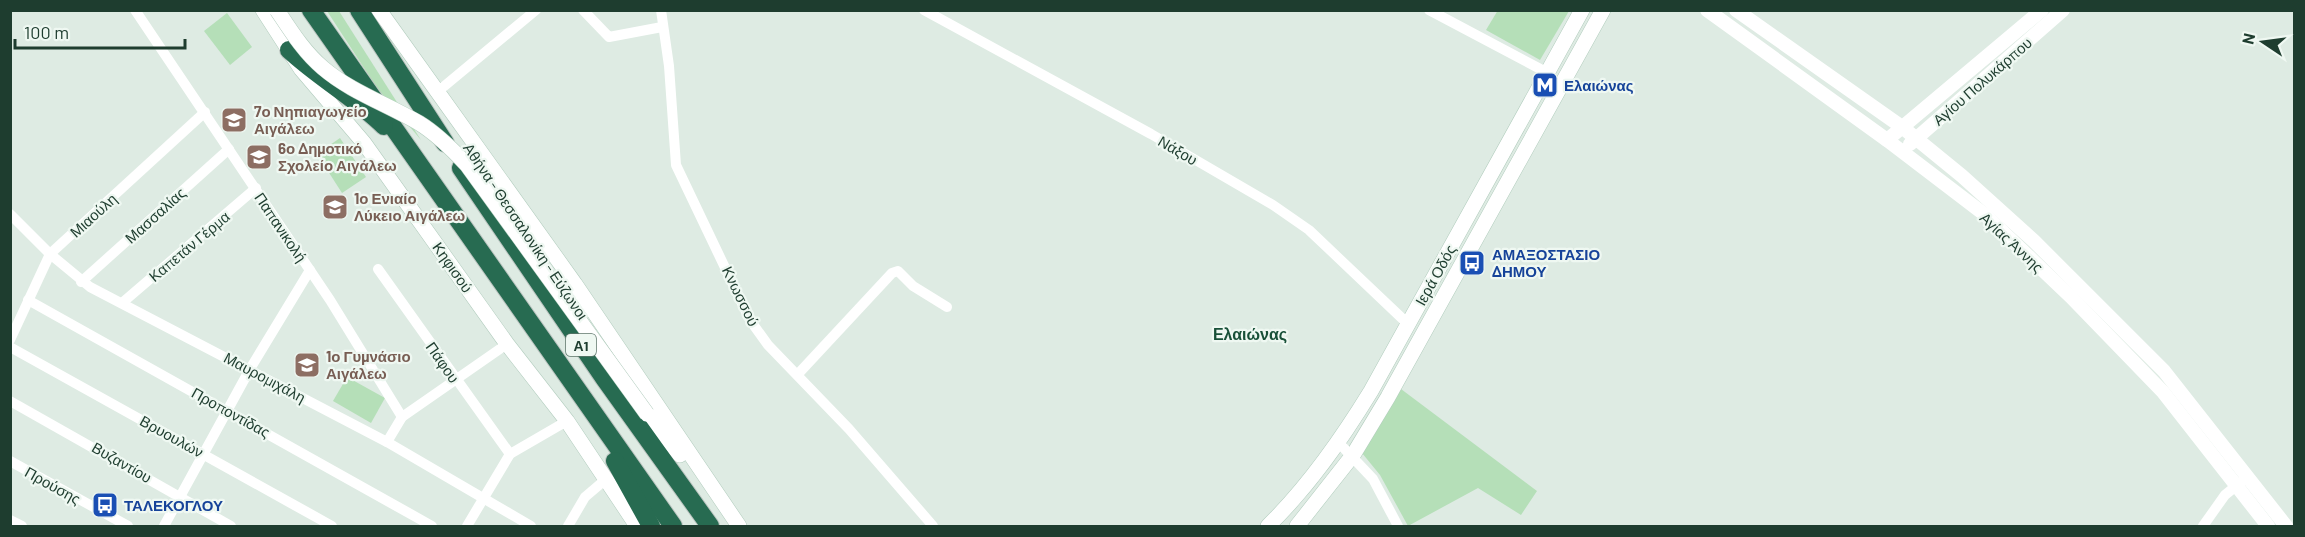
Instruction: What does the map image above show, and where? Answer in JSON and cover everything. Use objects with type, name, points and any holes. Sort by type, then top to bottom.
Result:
[{"type":"highway","name":"Α1","points":[[311,10],[674,526]]},
{"type":"highway","name":"Αθήνα - Θεσσαλονίκη - Εύζωνοι","points":[[359,10],[482,200],[710,526]]},
{"type":"highway","points":[[371,10],[418,102]]},
{"type":"highway","points":[[289,50],[324,81],[368,110],[409,149]]},
{"type":"highway","points":[[579,394],[651,526]]},
{"type":"highway","points":[[647,414],[683,488]]},
{"type":"main road","name":"Κηφισού","points":[[263,10],[321,95],[364,143],[507,344],[567,421],[638,526]]},
{"type":"main road","points":[[278,10],[305,50],[322,67],[342,82],[418,122],[447,143],[467,165],[647,414],[737,526]]},
{"type":"main road","points":[[379,10],[436,93],[575,284],[737,526]]},
{"type":"main road","name":"Ιερά Οδός","points":[[1268,526],[1288,506],[1339,443],[1408,324],[1582,10]]},
{"type":"main road","name":"Ιερά Οδός","points":[[1297,526],[1353,455],[1404,370],[1603,10]]},
{"type":"street","name":"Παπανικολή","points":[[135,10],[310,270],[402,417]]},
{"type":"street","points":[[436,93],[536,10]]},
{"type":"street","points":[[583,10],[609,37],[662,27]]},
{"type":"street","name":"Κνωσσού","points":[[661,10],[669,66],[676,165],[750,320],[768,345],[798,374],[933,526]]},
{"type":"street","name":"Νάξου","points":[[924,10],[1151,134],[1273,205],[1310,230],[1408,324]]},
{"type":"street","points":[[1429,10],[1546,72]]},
{"type":"street","name":"Αγίας Άννης","points":[[1707,10],[1887,140],[1984,214],[2071,297],[2163,392],[2238,484],[2268,526]]},
{"type":"street","name":"Αγίας Άννης","points":[[1736,10],[1902,127],[2034,241],[2164,370],[2286,526]]},
{"type":"street","name":"Αγίου Πολυκάρπου","points":[[1887,140],[2042,10]]},
{"type":"street","name":"Αγίου Πολυκάρπου","points":[[1901,151],[2063,10]]},
{"type":"street","name":"Μιαούλη","points":[[10,340],[50,254],[205,112]]},
{"type":"street","name":"Μασσαλίας","points":[[81,282],[229,148]]},
{"type":"street","name":"Καπετάν Γέρμα","points":[[122,303],[256,189]]},
{"type":"street","name":"Μαυρομιχάλη","points":[[10,214],[81,282],[387,442],[531,526]]},
{"type":"street","name":"Πάφου","points":[[378,269],[510,454]]},
{"type":"street","points":[[164,526],[250,369],[310,270]]},
{"type":"street","points":[[798,374],[892,273],[898,271],[914,286],[947,307]]},
{"type":"street","name":"Προποντίδας","points":[[28,300],[432,526]]},
{"type":"street","points":[[387,442],[402,417],[507,344]]},
{"type":"street","name":"Βρυουλών","points":[[10,347],[332,526]]},
{"type":"street","name":"Βυζαντίου","points":[[10,401],[231,526]]},
{"type":"street","points":[[467,526],[510,454],[567,421]]},
{"type":"street","points":[[1339,443],[1353,455],[1373,479],[1398,526]]},
{"type":"street","name":"Προύσης","points":[[10,460],[128,526]]},
{"type":"street","points":[[2203,526],[2225,495],[2249,476]]},
{"type":"street","points":[[568,526],[585,496],[605,480]]},
{"type":"street","points":[[10,520],[22,526]]},
{"type":"green space","points":[[1498,10],[1569,11],[1540,60],[1486,30]]},
{"type":"green space","points":[[327,11],[339,11],[421,140],[377,88]]},
{"type":"green space","points":[[227,13],[252,47],[230,65],[204,31]]},
{"type":"green space","points":[[340,138],[366,177],[342,193],[317,154]]},
{"type":"green space","points":[[347,377],[385,398],[371,423],[333,401]]},
{"type":"green space","points":[[1401,389],[1537,491],[1521,515],[1478,488],[1408,526],[1380,475],[1362,453]]},
{"type":"place","name":"Ελαιώνας","points":[[1545,85]]},
{"type":"place","name":"7ο Νηπιαγωγείο Αιγάλεω","points":[[234,120]]},
{"type":"place","name":"6ο Δημοτικό Σχολείο Αιγάλεω","points":[[259,157]]},
{"type":"place","name":"1ο Ενιαίο Λύκειο Αιγάλεω","points":[[335,207]]},
{"type":"place","name":"ΑΜΑΞΟΣΤΑΣΙΟ ΔΗΜΟΥ","points":[[1472,263]]},
{"type":"place","name":"1ο Γυμνάσιο Αιγάλεω","points":[[307,365]]},
{"type":"place","name":"ΤΑΛΕΚΟΓΛΟΥ","points":[[105,505]]},
{"type":"district","name":"Ελαιώνας","points":[[1250,333]]}]
